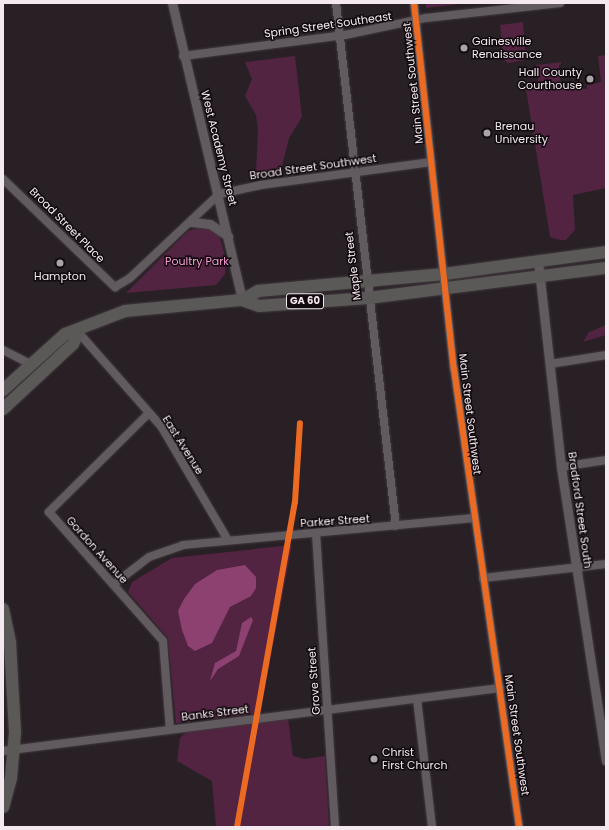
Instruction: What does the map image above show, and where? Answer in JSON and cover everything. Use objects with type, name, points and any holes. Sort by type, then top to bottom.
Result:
[{"type":"main road","name":"GA 60","points":[[242,300],[258,291],[444,274],[606,252]]},
{"type":"main road","name":"GA 60","points":[[3,390],[65,334],[78,332],[110,316],[146,306],[242,300],[259,306],[368,298],[446,290],[539,276],[606,268]]},
{"type":"main road","points":[[3,409],[73,344],[78,332]]},
{"type":"main road","points":[[3,609],[11,645],[9,750],[3,807]]},
{"type":"street","name":"West Academy Street","points":[[172,3],[183,56],[220,194],[242,300]]},
{"type":"street","name":"Maple Street","points":[[336,3],[366,281],[396,526]]},
{"type":"street","name":"Main Street Southwest","points":[[414,3],[431,162],[473,518],[500,688],[519,827]]},
{"type":"street","name":"Spring Street Southeast","points":[[183,56],[340,36],[498,6],[560,3]]},
{"type":"street","name":"Broad Street Southwest","points":[[220,194],[431,162]]},
{"type":"street","name":"Broad Street Place","points":[[3,179],[115,287],[130,278],[191,222]]},
{"type":"street","points":[[191,222],[220,194]]},
{"type":"street","points":[[191,222],[210,224],[228,236]]},
{"type":"street","name":"Bradford Street South","points":[[538,261],[561,467],[575,567],[606,761]]},
{"type":"street","name":"East Avenue","points":[[78,332],[161,426],[228,540]]},
{"type":"street","points":[[3,350],[31,364]]},
{"type":"street","points":[[550,364],[606,355]]},
{"type":"street","name":"Gordon Avenue","points":[[149,413],[49,512],[164,641],[170,729]]},
{"type":"street","points":[[561,467],[606,460]]},
{"type":"street","name":"Parker Street","points":[[114,584],[160,552],[228,540],[473,518]]},
{"type":"street","name":"Grove Street","points":[[316,533],[335,827]]},
{"type":"street","points":[[483,578],[606,564]]},
{"type":"street","name":"Banks Street","points":[[9,750],[500,688]]},
{"type":"street","points":[[417,699],[432,827]]},
{"type":"green space","points":[[426,3],[468,3],[426,8]]},
{"type":"green space","points":[[523,22],[526,60],[508,63],[504,60],[500,25]]},
{"type":"green space","points":[[606,55],[606,188],[573,195],[575,230],[566,240],[560,240],[550,237],[525,83],[538,81],[536,65],[562,62],[559,66],[561,87],[587,89],[587,85],[601,82],[598,56]]},
{"type":"green space","points":[[295,56],[302,117],[289,138],[281,170],[256,174],[258,130],[256,115],[245,96],[252,79],[245,62]]},
{"type":"green space","name":"Poultry Park","points":[[207,226],[219,234],[226,260],[225,274],[216,285],[126,293],[188,231]]},
{"type":"green space","points":[[606,325],[606,335],[583,342],[589,332]]},
{"type":"green space","points":[[292,545],[260,713],[176,723],[168,638],[128,592],[132,582],[172,558]]},
{"type":"green space","points":[[288,719],[293,756],[305,759],[325,756],[329,827],[216,827],[212,781],[177,761],[180,738],[186,732]]},
{"type":"shaded area","points":[[245,565],[256,577],[256,588],[251,596],[230,607],[212,643],[195,651],[188,646],[182,630],[178,611],[184,599],[195,584],[217,570]]},
{"type":"shaded area","points":[[251,617],[253,620],[239,656],[218,669],[210,681],[215,663],[236,651],[242,623]]},
{"type":"cycle path","points":[[414,3],[454,369],[519,827]]},
{"type":"cycle path","points":[[237,827],[295,502],[300,423]]},
{"type":"place","name":"Gainesville Renaissance","points":[[464,48]]},
{"type":"place","name":"Hall County Courthouse","points":[[590,79]]},
{"type":"place","name":"Brenau University","points":[[487,133]]},
{"type":"place","name":"Hampton","points":[[60,263]]},
{"type":"place","name":"Christ First Church","points":[[374,759]]}]
